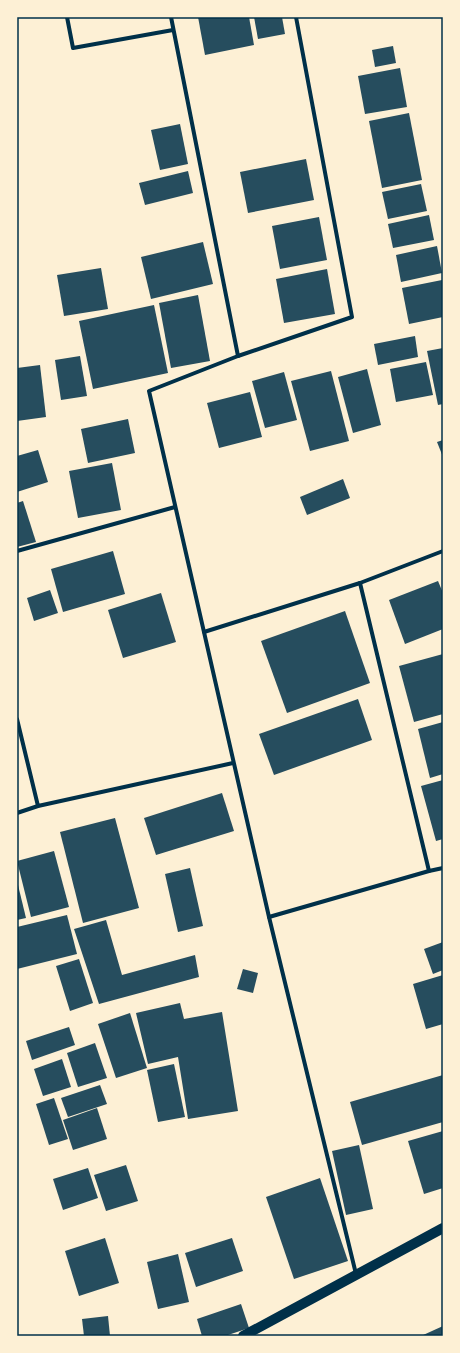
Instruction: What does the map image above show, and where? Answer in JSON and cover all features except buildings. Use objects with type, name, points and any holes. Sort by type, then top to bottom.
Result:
[{"type":"main road","points":[[244,1336],[443,1228]]},
{"type":"street","points":[[67,17],[73,48],[173,30]]},
{"type":"street","points":[[171,17],[238,356]]},
{"type":"street","points":[[296,17],[352,317],[238,356],[149,391],[269,917],[356,1274]]},
{"type":"street","points":[[17,551],[175,507]]},
{"type":"street","points":[[204,632],[360,583],[443,551]]},
{"type":"street","points":[[360,583],[429,871]]},
{"type":"street","points":[[17,719],[38,806]]},
{"type":"street","points":[[17,813],[38,806],[234,763]]},
{"type":"street","points":[[269,917],[443,868]]}]
